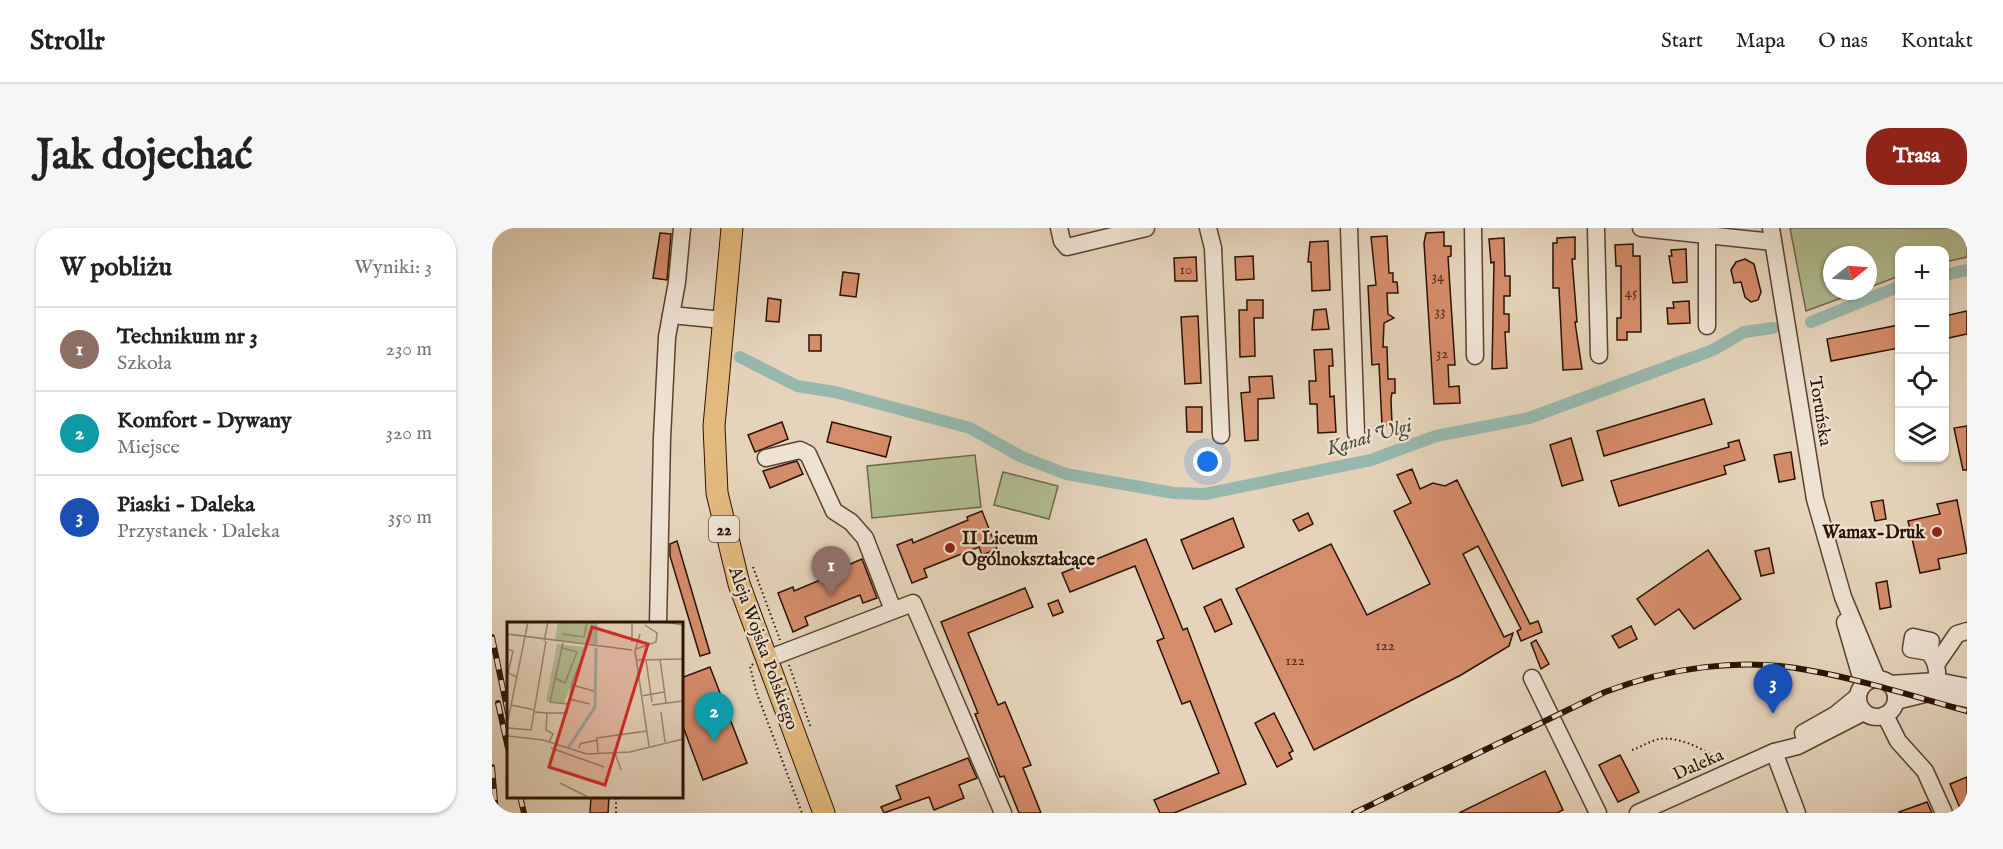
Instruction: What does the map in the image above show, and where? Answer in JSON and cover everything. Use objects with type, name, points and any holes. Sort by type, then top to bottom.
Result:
[{"type":"main road","name":"Aleja Wojska Polskiego","points":[[732,228],[714,426],[717,493],[730,556],[778,655],[824,813]]},
{"type":"street","points":[[658,622],[662,438],[667,337],[682,228]]},
{"type":"street","points":[[1059,228],[1062,241],[1067,247],[1146,228]]},
{"type":"street","points":[[1208,228],[1213,248],[1221,435]]},
{"type":"street","points":[[1349,228],[1356,433]]},
{"type":"street","points":[[1473,228],[1475,356]]},
{"type":"street","points":[[1596,228],[1599,355]]},
{"type":"street","points":[[1641,228],[1707,235],[1772,235]]},
{"type":"street","points":[[1707,235],[1707,326]]},
{"type":"street","name":"Toruńska","points":[[1772,235],[1815,500],[1843,597],[1850,644],[1870,691],[1896,701]]},
{"type":"street","points":[[671,315],[723,320]]},
{"type":"street","points":[[766,458],[800,450],[808,454],[834,511],[851,522],[865,538],[893,610]]},
{"type":"street","points":[[778,655],[913,603],[1003,813]]},
{"type":"street","points":[[1935,687],[1933,657],[1957,634],[1967,631]]},
{"type":"street","points":[[1532,678],[1598,813]]},
{"type":"street","name":"Daleka","points":[[1896,701],[1935,687],[1967,699]]},
{"type":"street","name":"Daleka","points":[[1638,813],[1774,752],[1798,746],[1870,691],[1967,687]]},
{"type":"street","points":[[1870,691],[1872,717],[1885,715],[1896,701]]},
{"type":"street","points":[[1885,715],[1898,741],[1925,771],[1944,813]]},
{"type":"street","points":[[1774,752],[1797,813]]},
{"type":"path","points":[[749,560],[778,655],[812,735]]},
{"type":"path","points":[[778,655],[750,666],[756,690],[802,813]]},
{"type":"path","points":[[1632,750],[1660,739],[1672,740],[1698,747],[1714,757],[1727,772]]},
{"type":"green space","points":[[1790,228],[1967,228],[1967,257],[1949,261],[1949,246],[1895,246],[1895,278],[1877,285],[1877,246],[1823,246],[1823,300],[1836,300],[1806,311]]},
{"type":"green space","points":[[975,455],[981,507],[872,518],[867,466]]},
{"type":"green space","points":[[1003,472],[1058,486],[1049,519],[994,505]]},
{"type":"building","points":[[1444,232],[1444,246],[1451,246],[1451,256],[1448,257],[1455,365],[1448,365],[1449,387],[1459,386],[1460,403],[1434,404],[1424,243],[1426,233]]},
{"type":"building","points":[[660,233],[671,234],[667,280],[653,278]]},
{"type":"building","points":[[1387,236],[1389,273],[1393,273],[1393,282],[1397,282],[1398,293],[1387,293],[1388,314],[1394,318],[1384,323],[1383,347],[1387,347],[1388,379],[1395,379],[1395,393],[1392,393],[1391,399],[1392,425],[1382,425],[1379,364],[1372,365],[1368,286],[1376,285],[1371,237]]},
{"type":"building","points":[[1575,237],[1575,259],[1572,259],[1577,322],[1575,322],[1582,369],[1563,370],[1559,288],[1553,288],[1553,243],[1557,243],[1557,238]]},
{"type":"building","points":[[1504,238],[1505,276],[1510,276],[1510,296],[1504,296],[1504,314],[1509,314],[1509,332],[1505,332],[1507,368],[1492,369],[1494,262],[1491,263],[1489,239]]},
{"type":"building","points":[[1328,241],[1330,290],[1312,291],[1311,262],[1308,262],[1310,242]]},
{"type":"building","points":[[1633,244],[1633,256],[1640,256],[1641,332],[1627,332],[1627,340],[1617,340],[1617,318],[1621,318],[1621,266],[1616,266],[1615,245]]},
{"type":"building","points":[[1686,249],[1687,282],[1673,283],[1669,256],[1672,256],[1671,250]]},
{"type":"building","points":[[1253,256],[1254,279],[1236,280],[1235,257]]},
{"type":"building","points":[[1196,257],[1197,281],[1175,281],[1174,258]]},
{"type":"building","points":[[1745,259],[1754,264],[1761,292],[1758,300],[1751,302],[1745,297],[1741,282],[1734,283],[1731,270],[1736,262]]},
{"type":"building","points":[[843,272],[859,274],[856,297],[840,295]]},
{"type":"building","points":[[768,298],[781,300],[779,322],[766,321]]},
{"type":"building","points":[[1247,300],[1263,300],[1263,318],[1254,318],[1255,356],[1240,357],[1239,310],[1247,310]]},
{"type":"building","points":[[1689,301],[1690,323],[1668,324],[1667,308],[1674,308],[1673,302]]},
{"type":"building","points":[[1326,309],[1329,329],[1312,330],[1314,310]]},
{"type":"building","points":[[1967,311],[1967,334],[1949,338],[1949,315]]},
{"type":"building","points":[[1198,316],[1201,383],[1185,384],[1181,317]]},
{"type":"building","points":[[1895,326],[1895,349],[1831,361],[1827,339]]},
{"type":"building","points":[[809,335],[821,335],[821,351],[809,351]]},
{"type":"building","points":[[1332,349],[1333,366],[1329,366],[1330,397],[1334,396],[1336,432],[1318,433],[1317,404],[1310,404],[1309,381],[1316,381],[1314,350]]},
{"type":"building","points":[[1272,376],[1274,398],[1258,399],[1258,440],[1245,441],[1241,393],[1250,392],[1249,377]]},
{"type":"building","points":[[1704,399],[1712,424],[1604,456],[1597,431]]},
{"type":"building","points":[[1186,407],[1202,407],[1202,432],[1187,432]]},
{"type":"building","points":[[782,422],[788,439],[755,452],[748,435]]},
{"type":"building","points":[[832,422],[891,437],[886,457],[827,442]]},
{"type":"building","points":[[1967,426],[1967,470],[1963,470],[1954,428]]},
{"type":"building","points":[[1571,438],[1583,480],[1562,486],[1550,445]]},
{"type":"building","points":[[1739,440],[1745,460],[1724,466],[1726,474],[1619,506],[1611,481],[1729,447],[1728,443]]},
{"type":"building","points":[[1791,452],[1795,479],[1779,482],[1774,455]]},
{"type":"building","points":[[797,461],[803,474],[770,488],[763,471]]},
{"type":"building","points":[[1412,469],[1420,489],[1433,483],[1445,486],[1457,480],[1530,624],[1538,621],[1542,632],[1521,641],[1517,631],[1521,629],[1478,546],[1463,554],[1504,637],[1513,633],[1509,646],[1461,675],[1314,750],[1236,589],[1331,544],[1367,615],[1430,584],[1394,511],[1411,503],[1397,475]]},
{"type":"building","points":[[1883,500],[1886,519],[1875,521],[1871,502]]},
{"type":"building","name":"Wamax-Druk","points":[[1957,500],[1967,553],[1938,559],[1940,569],[1920,573],[1908,521],[1940,514],[1937,504]]},
{"type":"building","name":"II Liceum Ogólnokształcące","points":[[982,511],[997,549],[982,555],[979,547],[924,569],[927,577],[912,583],[897,545],[912,539],[913,543],[968,520],[967,517]]},
{"type":"building","points":[[1308,513],[1313,524],[1299,531],[1293,520]]},
{"type":"building","points":[[1233,518],[1244,547],[1193,569],[1181,540]]},
{"type":"building","points":[[1146,539],[1183,630],[1187,628],[1246,784],[1174,813],[1160,813],[1154,800],[1219,773],[1190,701],[1182,704],[1157,641],[1164,638],[1135,566],[1070,592],[1062,573]]},
{"type":"building","points":[[677,541],[710,653],[700,656],[670,556],[670,544]]},
{"type":"building","points":[[1769,548],[1774,573],[1761,576],[1755,551]]},
{"type":"building","points":[[1708,550],[1741,599],[1694,629],[1679,609],[1655,625],[1637,599]]},
{"type":"building","points":[[862,559],[877,598],[863,603],[860,595],[805,617],[808,625],[793,632],[778,593],[793,587],[794,591],[849,568],[848,565]]},
{"type":"building","points":[[1887,581],[1891,607],[1880,609],[1876,583]]},
{"type":"building","points":[[1025,588],[1033,607],[968,633],[998,705],[1005,702],[1031,765],[1023,768],[1041,813],[1019,813],[1004,776],[1000,777],[975,714],[978,713],[941,622]]},
{"type":"building","points":[[1221,599],[1232,624],[1215,632],[1204,607]]},
{"type":"building","points":[[1058,600],[1063,612],[1053,616],[1048,604]]},
{"type":"building","points":[[1631,626],[1637,639],[1619,648],[1612,636]]},
{"type":"building","points":[[1536,640],[1549,664],[1541,669],[1531,643]]},
{"type":"building","points":[[710,667],[747,763],[703,780],[682,724],[682,678]]},
{"type":"building","points":[[1274,713],[1293,751],[1289,753],[1292,759],[1277,767],[1255,723]]},
{"type":"building","points":[[1620,755],[1639,792],[1618,802],[1599,765]]},
{"type":"building","points":[[968,758],[977,778],[959,785],[964,798],[934,810],[929,797],[884,813],[881,807],[901,799],[896,786]]},
{"type":"building","points":[[1545,771],[1563,810],[1557,813],[1459,813]]},
{"type":"building","points":[[1967,777],[1967,813],[1962,813],[1950,784]]},
{"type":"building","points":[[591,798],[609,798],[608,813],[590,813]]},
{"type":"building","points":[[1927,802],[1932,813],[1899,813],[1899,812]]},
{"type":"waterway","name":"Kanał Ulgi","points":[[1949,274],[1967,270]]},
{"type":"waterway","name":"Kanał Ulgi","points":[[1811,322],[1895,288]]},
{"type":"waterway","name":"Kanał Ulgi","points":[[740,357],[797,386],[835,392],[970,428],[1022,457],[1066,474],[1174,493],[1205,494],[1371,460],[1436,436],[1529,418],[1713,350],[1744,332],[1773,328]]},
{"type":"railway","points":[[492,637],[507,708]]},
{"type":"railway","points":[[1354,813],[1605,692],[1679,671],[1730,665],[1782,666],[1847,678],[1967,711]]},
{"type":"railway","points":[[498,703],[507,744]]},
{"type":"railway","points":[[492,767],[496,813]]},
{"type":"railway","points":[[520,798],[524,813]]},
{"type":"place","name":"Wamax-Druk","points":[[1937,532]]},
{"type":"place","name":"II Liceum Ogólnokształcące","points":[[950,548]]},
{"type":"place","name":"Technikum nr 3","points":[[831,596]]},
{"type":"place","name":"Piaski - Daleka","points":[[1773,714]]},
{"type":"place","name":"Komfort - Dywany","points":[[714,742]]}]
